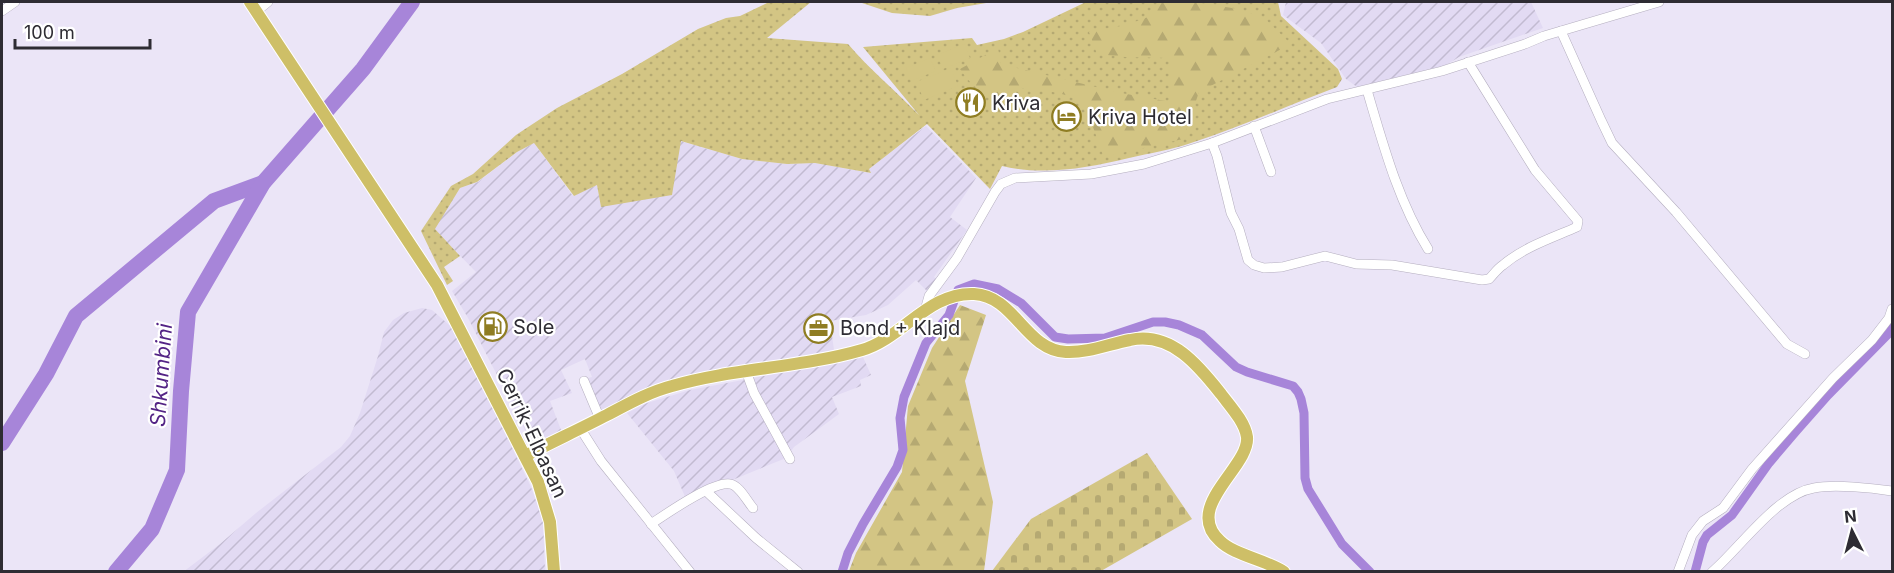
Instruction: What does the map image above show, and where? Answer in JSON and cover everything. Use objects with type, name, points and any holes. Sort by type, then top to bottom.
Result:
[{"type":"main road","name":"Cerrik-Elbasan","points":[[253,6],[437,285],[538,482],[548,514],[554,572]]},
{"type":"main road","points":[[525,456],[643,396],[670,386],[862,350],[891,336],[925,310],[955,297],[974,294],[1001,303],[1034,339],[1052,350],[1083,352],[1133,339],[1147,339],[1171,345],[1188,357],[1228,402],[1244,427],[1247,437],[1246,448],[1216,494],[1210,509],[1209,522],[1213,534],[1221,543],[1284,572]]},
{"type":"street","points":[[2,12],[15,2]]},
{"type":"street","points":[[253,6],[268,2]]},
{"type":"street","points":[[925,310],[930,296],[957,258],[995,192],[1005,182],[1015,178],[1091,174],[1125,168],[1212,143],[1327,99],[1443,71],[1561,31],[1659,2]]},
{"type":"street","points":[[1561,31],[1612,143],[1676,212],[1787,344],[1805,354]]},
{"type":"street","points":[[1212,143],[1231,213],[1239,229],[1248,260],[1254,265],[1264,268],[1282,267],[1326,256],[1356,264],[1392,265],[1482,280],[1489,279],[1500,266],[1513,257],[1547,239],[1577,227],[1578,221],[1535,170],[1468,62]]},
{"type":"street","points":[[1367,90],[1398,186],[1412,222],[1428,249]]},
{"type":"street","points":[[1254,126],[1271,172]]},
{"type":"street","points":[[1678,572],[1692,535],[1703,521],[1723,508],[1752,469],[1833,378],[1872,340],[1893,309]]},
{"type":"street","points":[[746,371],[754,393],[790,459]]},
{"type":"street","points":[[584,381],[600,419]]},
{"type":"street","points":[[579,428],[601,461],[690,572]]},
{"type":"street","points":[[651,524],[693,497],[726,484],[733,485],[753,508]]},
{"type":"street","points":[[1712,572],[1755,528],[1790,498],[1813,488],[1893,491]]},
{"type":"street","points":[[706,492],[756,538],[798,572]]},
{"type":"shaded area","points":[[1286,2],[1531,2],[1543,28],[1459,57],[1446,65],[1357,87],[1346,79],[1321,43],[1283,15]]},
{"type":"shaded area","points":[[926,126],[976,178],[950,217],[967,230],[934,277],[938,280],[928,292],[916,280],[888,305],[866,315],[830,321],[834,350],[725,369],[602,412],[588,378],[592,377],[585,359],[561,370],[572,393],[550,401],[561,430],[532,444],[452,291],[476,272],[434,229],[460,188],[478,182],[517,152],[534,143],[573,196],[597,185],[601,207],[680,141],[742,159],[787,164],[815,163],[870,173],[868,169]]},
{"type":"shaded area","points":[[422,308],[432,310],[456,331],[531,487],[543,520],[545,571],[183,572],[341,447],[350,436],[360,413],[384,332],[393,320],[404,313]]},
{"type":"shaded area","points":[[863,357],[871,375],[860,380],[861,386],[832,397],[839,414],[794,447],[786,458],[686,499],[674,471],[627,413],[647,403],[690,390]]},
{"type":"green space","points":[[769,2],[811,2],[767,38],[848,44],[919,115],[863,47],[972,38],[977,45],[1023,32],[1086,2],[1278,2],[1281,16],[1338,69],[1342,79],[1337,87],[1176,148],[1098,165],[1066,169],[1033,170],[1002,166],[990,189],[927,124],[869,169],[871,173],[815,163],[787,164],[742,159],[681,141],[672,195],[601,207],[597,185],[574,196],[534,143],[517,152],[477,182],[460,188],[435,229],[460,256],[444,267],[453,281],[447,285],[421,231],[451,186],[473,174],[516,135],[557,108],[622,74],[698,29],[726,18],[740,16]]},
{"type":"green space","points":[[859,2],[992,2],[957,8],[930,16],[892,13]]},
{"type":"green space","points":[[1162,2],[1195,2],[1238,9],[1264,18],[1291,44],[1199,92],[1183,139],[1104,157],[1085,110],[1074,99],[1054,92],[1014,87],[999,103],[977,89],[960,69],[998,48],[1001,64],[1121,93],[1171,102],[1171,58],[1097,54],[1089,32],[1126,25],[1148,17]]},
{"type":"green space","points":[[964,44],[970,58],[943,69],[937,55]]},
{"type":"green space","points":[[930,58],[936,71],[911,81],[906,68]]},
{"type":"green space","points":[[951,68],[958,86],[924,100],[916,82]]},
{"type":"green space","points":[[960,305],[986,315],[965,381],[993,502],[984,571],[849,571],[856,553],[902,472],[908,406],[932,348]]},
{"type":"green space","points":[[1147,453],[1192,519],[1101,571],[992,571],[1031,519]]},
{"type":"waterway","name":"Shkumbini","points":[[116,572],[152,529],[177,470],[188,312],[263,183],[363,69],[412,2]]},
{"type":"waterway","name":"Shkumbini","points":[[2,443],[46,374],[76,316],[214,201],[263,183]]},
{"type":"waterway","points":[[842,572],[848,553],[863,524],[897,467],[903,450],[900,418],[904,397],[926,343],[949,315],[958,290],[974,284],[998,289],[1021,303],[1055,337],[1105,338],[1153,322],[1165,322],[1179,325],[1202,335],[1236,367],[1293,386],[1301,399],[1304,413],[1305,478],[1308,489],[1342,544],[1370,572]]},
{"type":"waterway","points":[[1695,572],[1707,535],[1732,515],[1769,463],[1797,430],[1890,332],[1892,327]]},
{"type":"place","name":"Kriva","points":[[971,103]]},
{"type":"place","name":"Kriva Hotel","points":[[1067,117]]},
{"type":"place","name":"Sole","points":[[492,327]]},
{"type":"place","name":"Bond + Klajd","points":[[819,328]]}]
